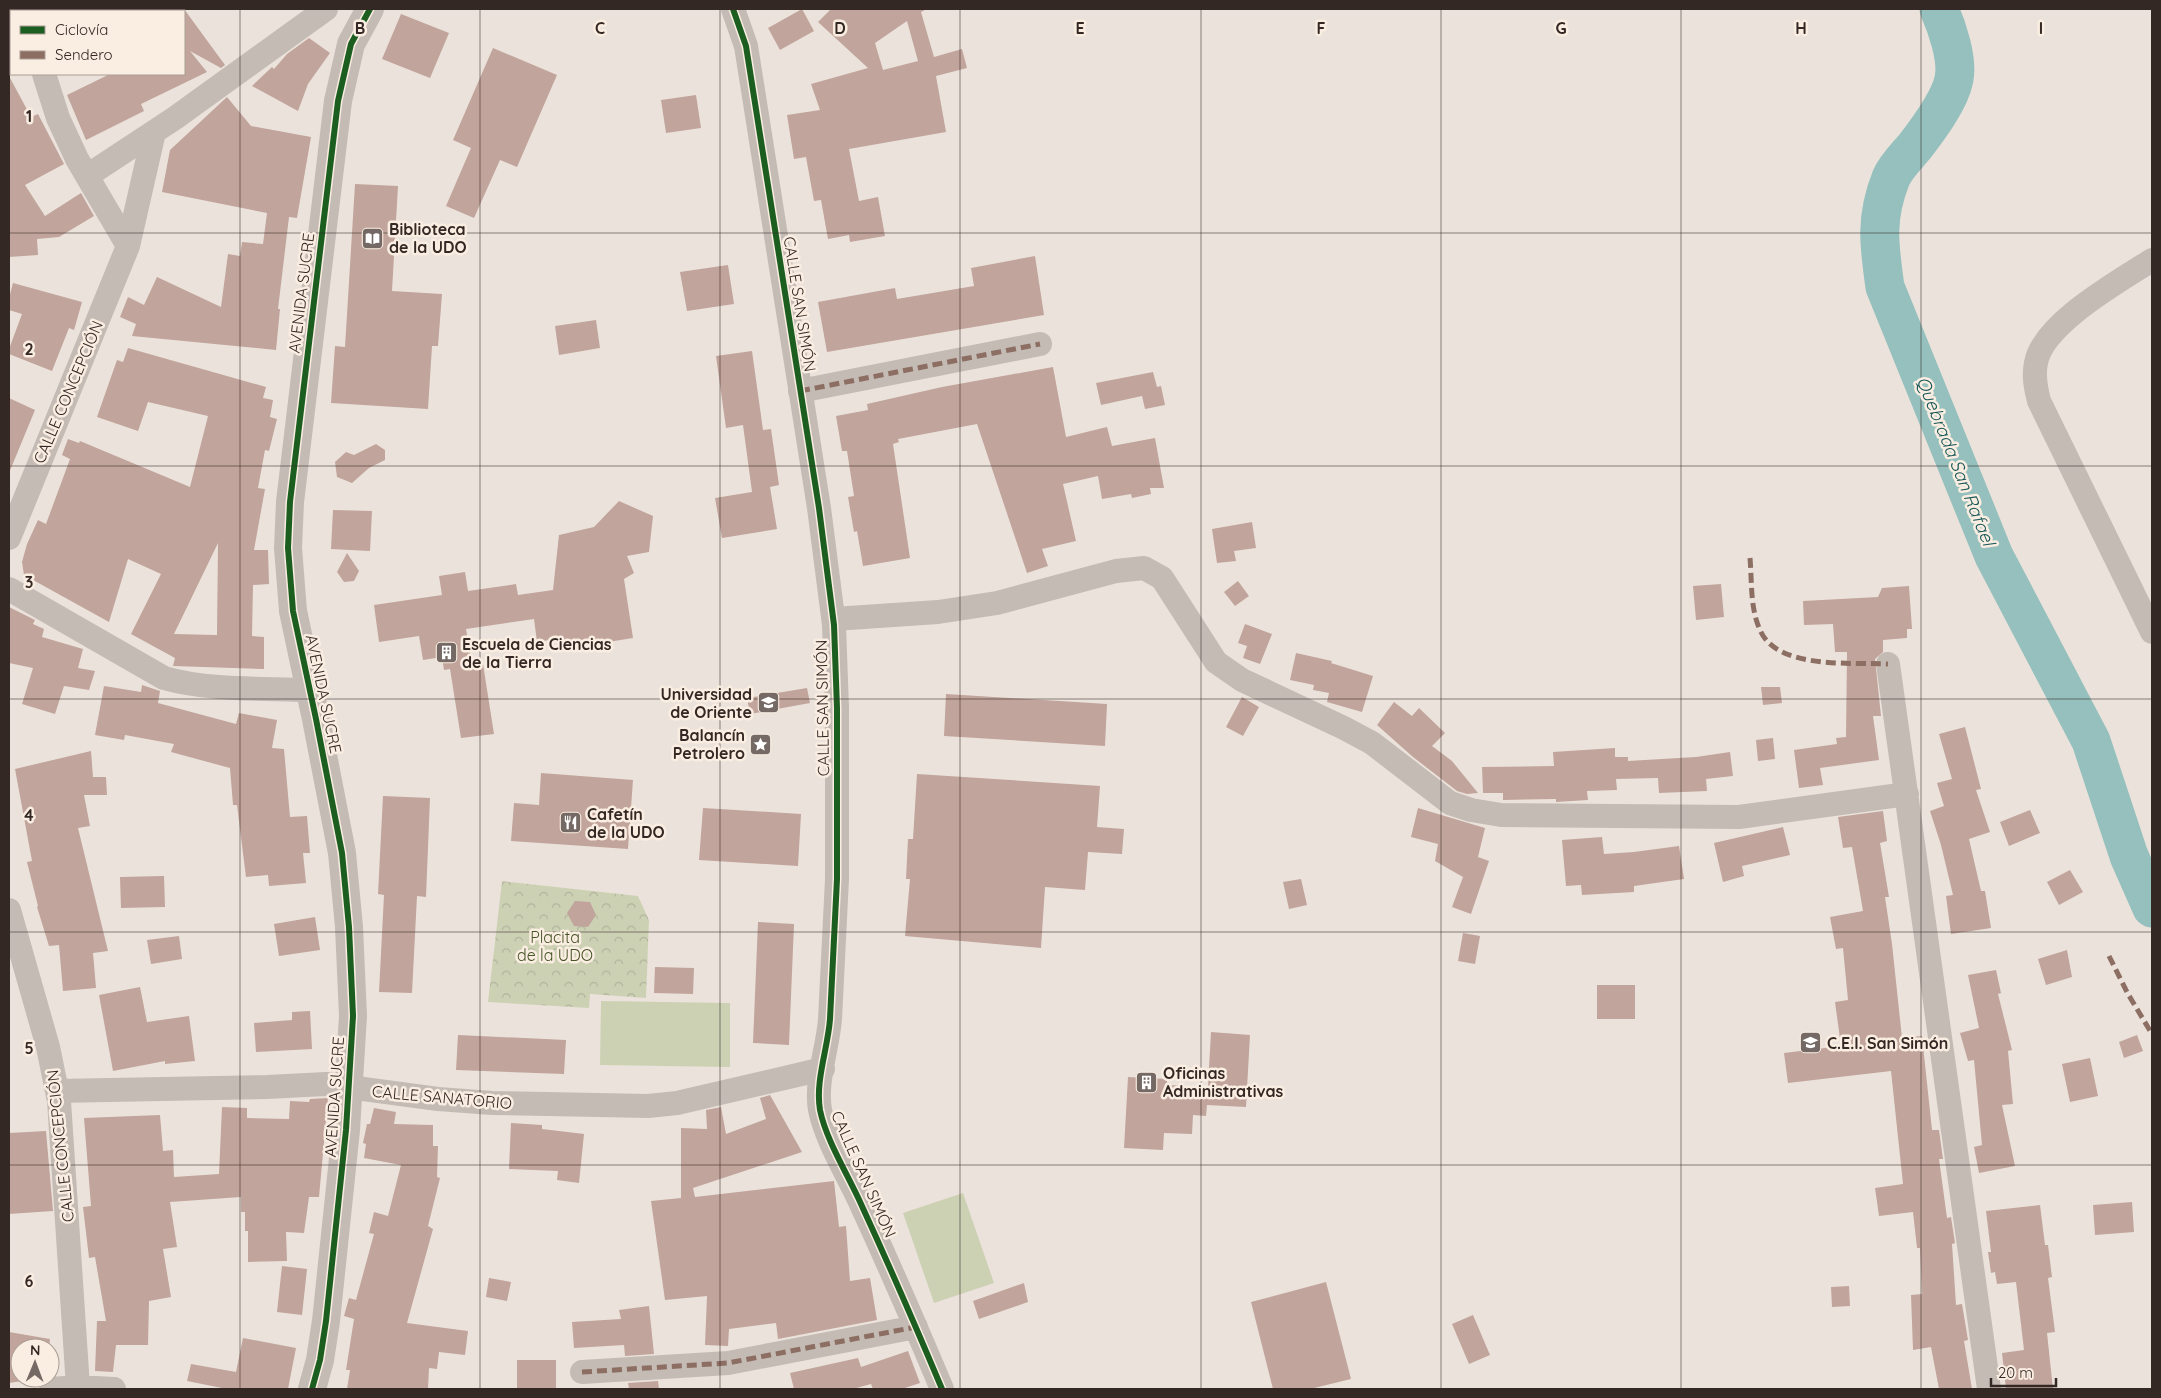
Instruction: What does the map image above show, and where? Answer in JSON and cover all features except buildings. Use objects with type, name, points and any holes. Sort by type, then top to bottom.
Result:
[{"type":"street","points":[[87,176],[154,132],[326,9]]},
{"type":"street","name":"AVENIDA SUCRE","points":[[312,1389],[320,1360],[326,1321],[350,1088],[354,1016],[342,853],[310,690],[298,640],[290,584],[288,548],[290,502],[338,101],[351,44],[370,9]]},
{"type":"street","name":"CALLE SAN SIMÓN","points":[[733,9],[746,46],[834,619],[837,708],[837,879],[830,1019],[820,1080],[820,1109],[942,1389]]},
{"type":"street","points":[[44,75],[58,118],[87,176],[128,246]]},
{"type":"street","name":"CALLE CONCEPCIÓN","points":[[9,538],[128,246],[154,132]]},
{"type":"street","points":[[2152,260],[2107,289],[2053,331],[2036,361],[2035,372],[2039,401],[2152,632]]},
{"type":"street","points":[[800,391],[1040,344]]},
{"type":"street","points":[[834,619],[938,612],[997,603],[1116,571],[1144,568],[1162,578],[1216,662],[1242,680],[1344,728],[1372,744],[1450,803],[1471,810],[1501,815],[1739,817],[1906,794]]},
{"type":"street","points":[[9,589],[164,678],[177,682],[211,686],[310,690]]},
{"type":"street","points":[[1888,664],[1990,1389]]},
{"type":"street","name":"CALLE CONCEPCIÓN","points":[[9,910],[48,1047],[57,1091],[63,1142],[78,1387]]},
{"type":"street","name":"CALLE SANATORIO","points":[[57,1091],[268,1088],[314,1084],[438,1099],[492,1103],[648,1106],[678,1103],[822,1069]]},
{"type":"street","points":[[582,1372],[728,1362],[916,1327]]},
{"type":"street","points":[[51,1389],[78,1387],[114,1389]]},
{"type":"green space","name":"Placita de la UDO","points":[[502,881],[638,896],[649,920],[646,998],[590,994],[589,1008],[488,1002]]},
{"type":"green space","points":[[601,1001],[730,1003],[730,1067],[600,1065]]},
{"type":"green space","points":[[963,1193],[994,1283],[934,1303],[903,1213]]},
{"type":"waterway","name":"Quebrada San Rafael","points":[[1939,9],[1953,53],[1954,79],[1948,96],[1938,114],[1896,169],[1886,192],[1880,219],[1880,245],[1885,287],[1994,556],[2091,741],[2129,856],[2152,908]]},
{"type":"marked path","points":[[800,391],[1040,344]]},
{"type":"marked path","points":[[1750,558],[1754,613],[1760,630],[1769,643],[1782,652],[1798,658],[1836,663],[1888,664]]},
{"type":"marked path","points":[[2109,956],[2128,994],[2152,1034]]},
{"type":"marked path","points":[[582,1372],[728,1363],[916,1327]]},
{"type":"cycle path","points":[[312,1389],[320,1360],[326,1321],[346,1130],[353,1016],[349,927],[342,853],[293,611],[288,548],[290,502],[338,101],[351,44],[370,9]]},
{"type":"cycle path","points":[[733,9],[746,46],[819,508],[834,625],[837,708],[837,879],[830,1019],[820,1076],[820,1110],[832,1145],[856,1193],[942,1389]]},
{"type":"place","name":"Biblioteca de la UDO","points":[[373,238]]},
{"type":"place","name":"Escuela de Ciencias de la Tierra","points":[[446,653]]},
{"type":"place","name":"Universidad de Oriente","points":[[768,703]]},
{"type":"place","name":"Balancín Petrolero","points":[[761,744]]},
{"type":"place","name":"Cafetín de la UDO","points":[[571,823]]},
{"type":"place","name":"C.E.I. San Simón","points":[[1811,1043]]},
{"type":"place","name":"Oficinas Administrativas","points":[[1147,1082]]}]
